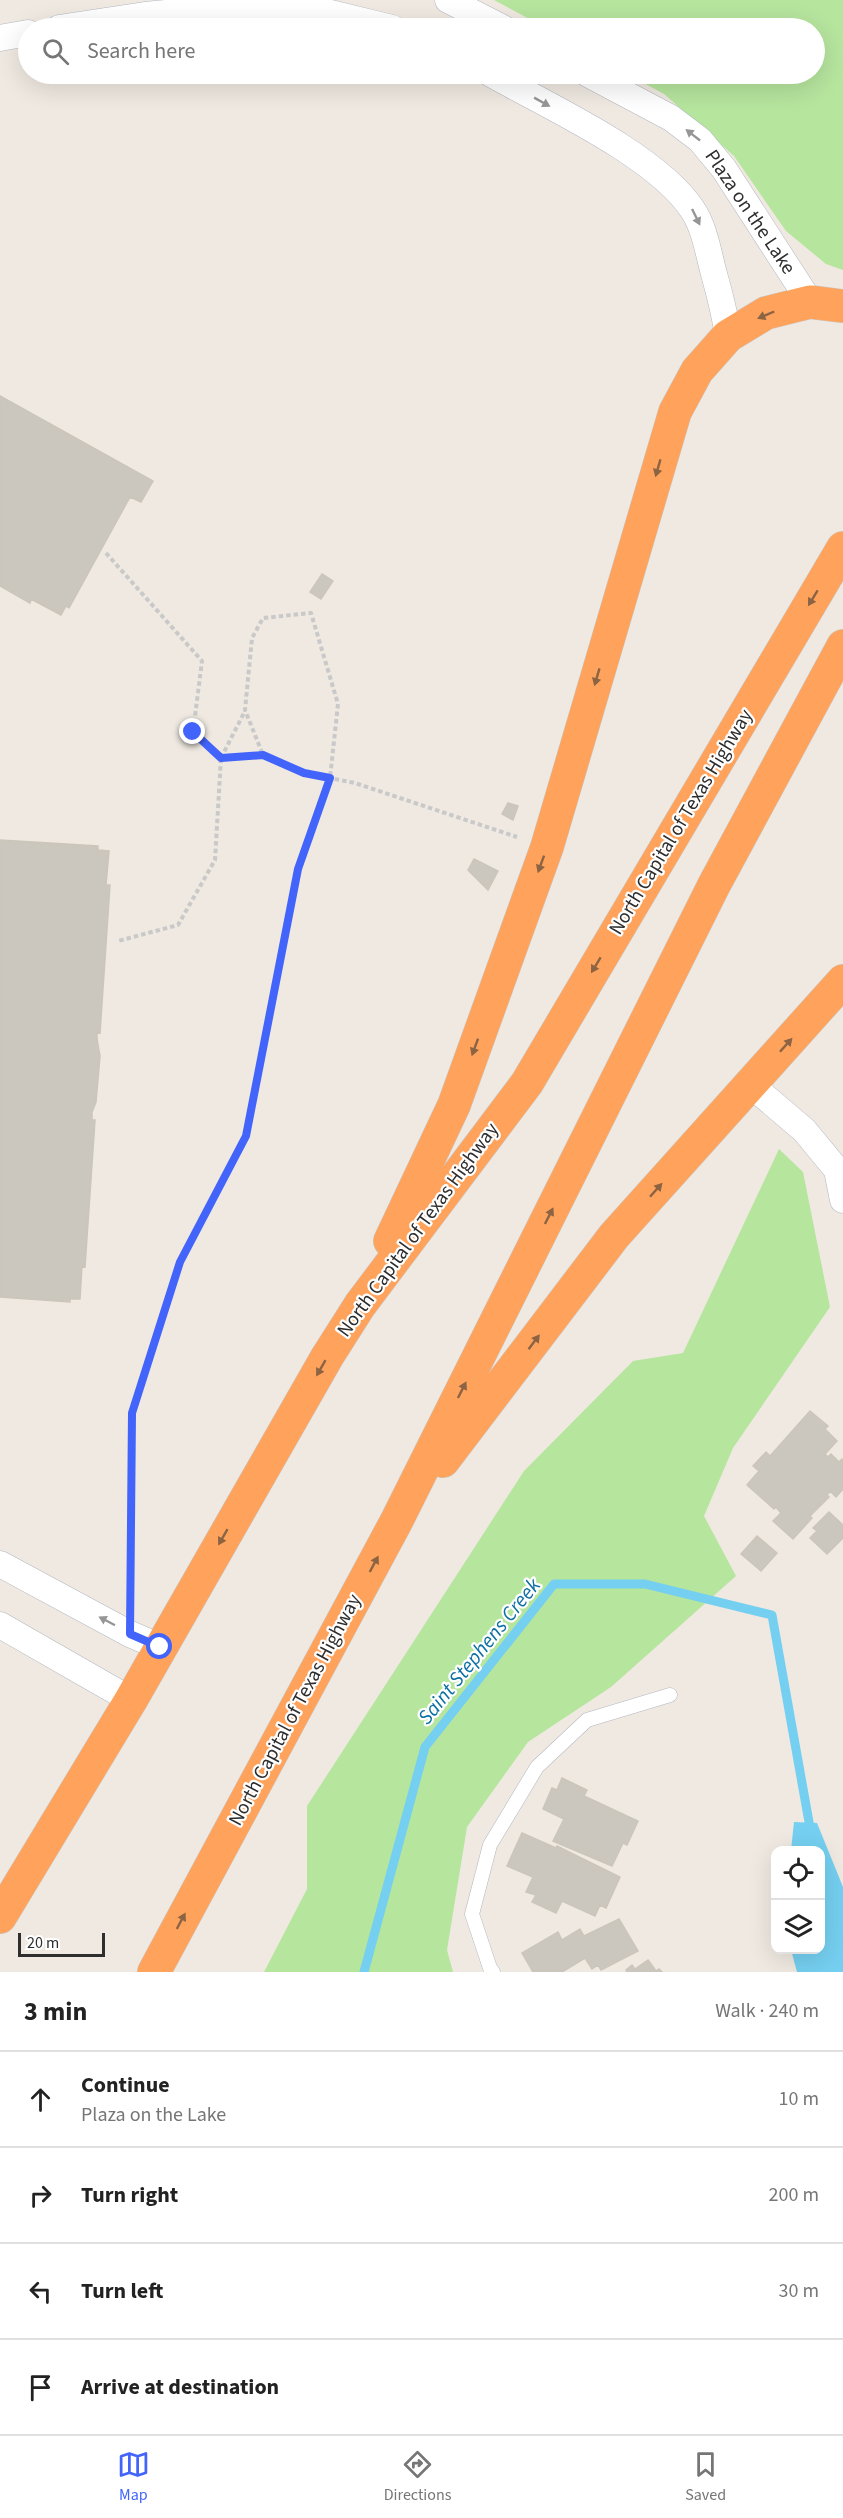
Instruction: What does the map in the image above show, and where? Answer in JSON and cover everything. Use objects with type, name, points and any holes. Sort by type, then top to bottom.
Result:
[{"type":"highway","points":[[360,1305],[454,1105],[547,847],[675,412],[697,371],[728,336],[766,313],[810,303],[843,306]]},
{"type":"highway","name":"North Capital of Texas Highway","points":[[0,1917],[131,1700],[327,1357],[360,1305],[527,1083],[843,548]]},
{"type":"highway","name":"North Capital of Texas Highway","points":[[154,1972],[396,1522],[714,885],[843,645]]},
{"type":"highway","points":[[396,1522],[614,1236],[843,981]]},
{"type":"street","points":[[448,0],[483,18]]},
{"type":"street","points":[[125,18],[238,6],[302,6],[351,18]]},
{"type":"street","points":[[0,38],[18,35]]},
{"type":"street","points":[[509,84],[608,140],[675,186],[693,210],[705,238],[723,300],[728,336]]},
{"type":"street","name":"Plaza on the Lake","points":[[607,84],[671,118],[700,140],[724,169],[810,303]]},
{"type":"street","points":[[751,1085],[804,1130],[837,1170],[843,1200]]},
{"type":"street","points":[[0,1564],[130,1634],[160,1647]]},
{"type":"street","points":[[0,1625],[131,1700]]},
{"type":"lane","points":[[493,1972],[472,1914],[490,1845],[537,1767],[587,1720],[670,1695]]},
{"type":"path","points":[[106,553],[202,661],[193,732],[221,758],[263,755],[304,773],[355,783],[547,847]]},
{"type":"path","points":[[118,940],[178,925],[214,860],[221,758],[245,710],[252,638],[262,618],[311,613],[338,704],[330,778],[298,869],[246,1136],[180,1262],[132,1413],[130,1634]]},
{"type":"path","points":[[245,710],[263,755]]},
{"type":"green space","points":[[494,0],[843,0],[843,270],[826,264],[786,231],[734,156],[664,94],[646,84],[825,84],[825,18],[527,18]]},
{"type":"green space","points":[[779,1149],[803,1172],[830,1307],[733,1448],[704,1516],[736,1576],[611,1687],[528,1742],[467,1827],[447,1950],[453,1972],[264,1972],[307,1889],[307,1806],[524,1471],[633,1361],[683,1353]]},
{"type":"water","points":[[794,1822],[817,1823],[843,1887],[843,1972],[797,1972],[792,1954],[825,1954],[825,1846],[791,1846]]},
{"type":"building","points":[[0,396],[153,481],[141,502],[130,497],[69,608],[66,606],[61,615],[31,599],[30,603],[0,586]]},
{"type":"building","points":[[322,574],[333,581],[321,599],[310,592]]},
{"type":"building","points":[[508,803],[518,806],[513,820],[502,814]]},
{"type":"building","points":[[0,840],[98,846],[98,850],[109,851],[106,885],[110,885],[100,1033],[97,1032],[100,1056],[96,1102],[92,1112],[92,1120],[95,1120],[85,1267],[82,1266],[80,1299],[70,1299],[70,1302],[0,1297]]},
{"type":"building","points":[[474,859],[498,871],[488,890],[468,870]]},
{"type":"building","points":[[810,1411],[828,1426],[825,1429],[837,1441],[825,1454],[828,1457],[831,1454],[839,1462],[843,1460],[843,1489],[836,1497],[830,1491],[827,1495],[829,1497],[810,1516],[812,1518],[793,1539],[773,1521],[781,1513],[776,1507],[774,1509],[747,1485],[759,1471],[753,1466],[766,1452],[770,1456]]},
{"type":"building","points":[[829,1512],[843,1525],[843,1538],[827,1554],[810,1538],[817,1531],[813,1528]]},
{"type":"building","points":[[757,1536],[777,1553],[761,1571],[741,1554]]},
{"type":"building","points":[[562,1778],[587,1790],[584,1796],[638,1821],[627,1845],[623,1843],[612,1866],[553,1841],[564,1819],[543,1809],[552,1788],[557,1790]]},
{"type":"building","points":[[522,1833],[556,1848],[557,1846],[620,1877],[606,1908],[600,1905],[595,1916],[562,1901],[556,1913],[532,1902],[536,1895],[526,1892],[533,1877],[507,1866]]},
{"type":"building","points":[[619,1919],[638,1951],[601,1970],[598,1965],[592,1969],[585,1958],[562,1972],[533,1972],[522,1953],[558,1932],[562,1940],[580,1929],[584,1936]]},
{"type":"building","points":[[648,1960],[656,1971],[659,1969],[662,1972],[627,1972],[626,1970],[632,1965],[635,1969]]},
{"type":"waterway","name":"Saint Stephens Creek","points":[[364,1972],[425,1747],[554,1584],[645,1584],[772,1615],[813,1846]]},
{"type":"route","points":[[160,1647],[130,1634],[132,1413],[180,1262],[246,1136],[298,869],[330,778],[304,773],[263,755],[221,758],[193,732]]}]
